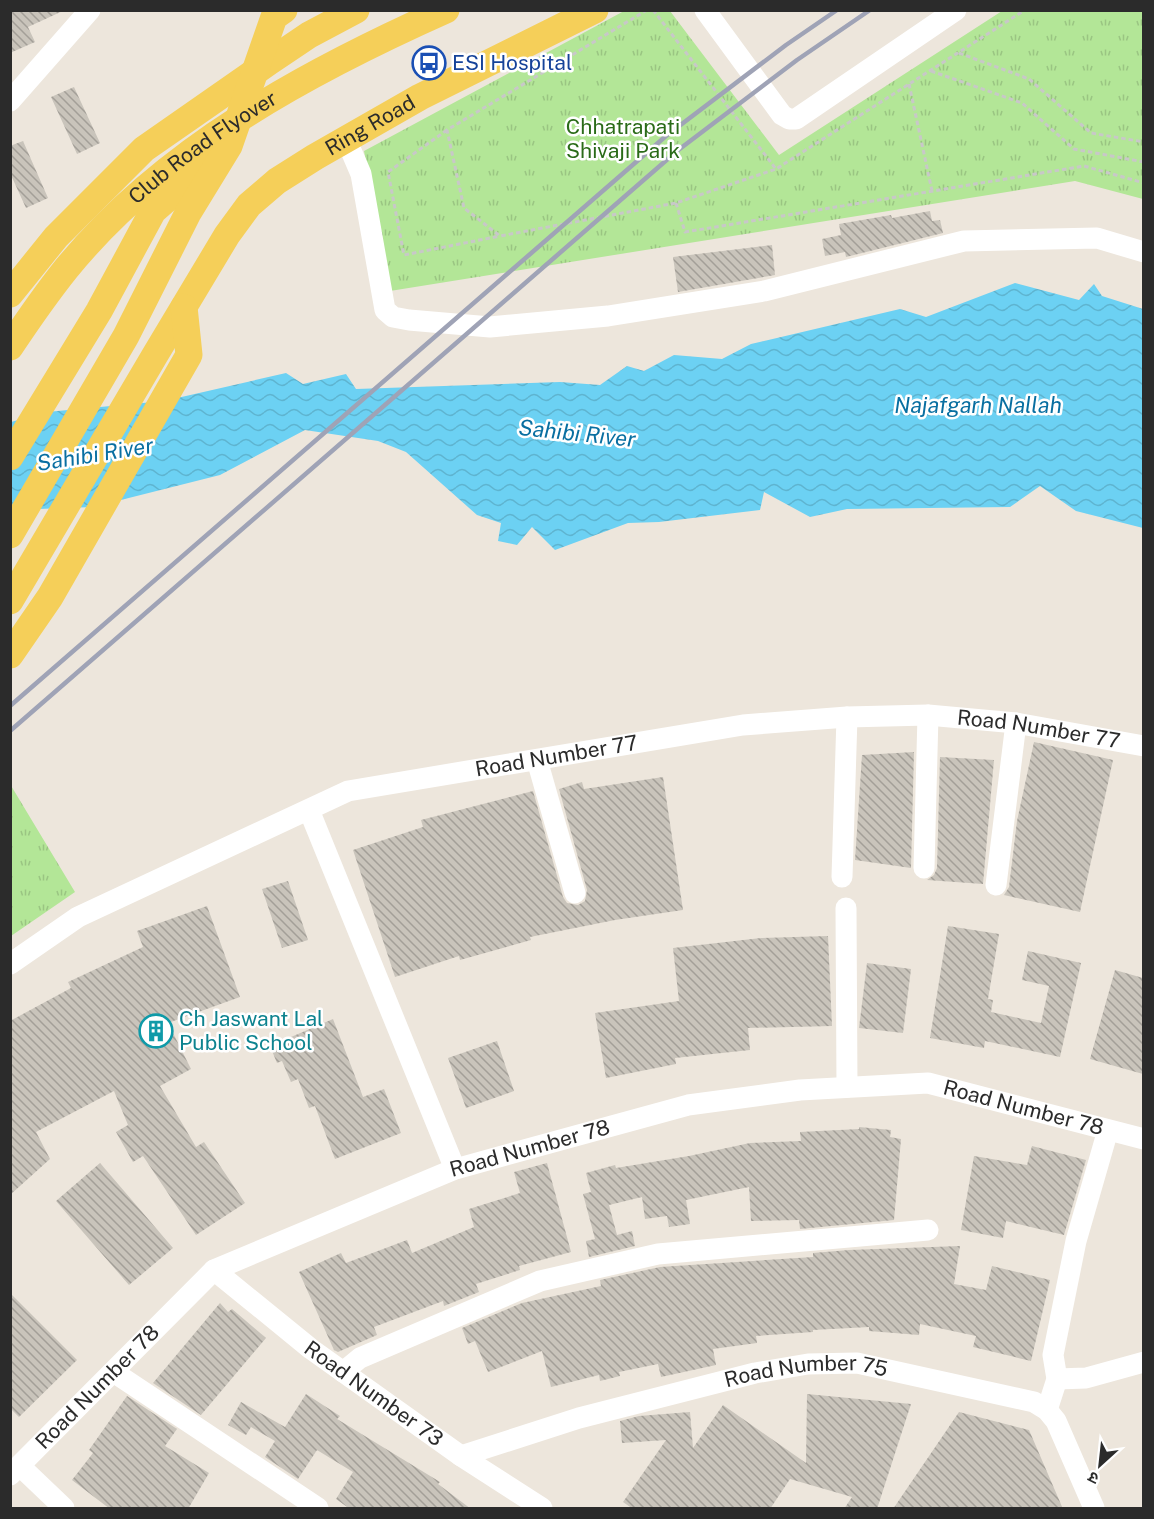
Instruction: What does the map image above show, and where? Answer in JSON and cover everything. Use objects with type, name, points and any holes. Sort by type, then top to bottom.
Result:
[{"type":"main road","name":"Club Road Flyover","points":[[10,294],[56,237],[144,149],[309,35],[356,10]]},
{"type":"main road","name":"Club Road Flyover","points":[[10,347],[68,268],[124,209],[168,169],[257,106],[406,28],[446,10]]},
{"type":"main road","name":"Ring Road","points":[[10,601],[227,235],[249,205],[277,181],[420,97],[595,10]]},
{"type":"main road","points":[[10,536],[126,336],[188,213],[229,146],[275,13]]},
{"type":"main road","points":[[10,457],[99,311],[153,211],[229,146]]},
{"type":"main road","points":[[10,655],[66,571],[189,355],[184,307]]},
{"type":"street","points":[[705,10],[782,115],[796,119],[956,10]]},
{"type":"street","points":[[10,101],[88,11]]},
{"type":"street","points":[[346,139],[361,174],[385,310],[393,317],[409,320],[490,327],[609,316],[764,291],[964,242],[1097,238],[1143,252]]},
{"type":"street","points":[[924,868],[928,715]]},
{"type":"street","name":"Road Number 77","points":[[10,964],[78,917],[348,791],[743,725],[847,717],[928,715],[1016,723],[1143,746]]},
{"type":"street","points":[[842,878],[847,717]]},
{"type":"street","points":[[996,885],[1016,723]]},
{"type":"street","points":[[537,760],[575,893]]},
{"type":"street","points":[[309,810],[455,1169]]},
{"type":"street","points":[[846,908],[847,1087]]},
{"type":"street","name":"Road Number 78","points":[[16,1471],[214,1270],[455,1169],[688,1105],[800,1090],[928,1083],[1143,1139]]},
{"type":"street","points":[[1094,1509],[1056,1421],[1047,1410],[1057,1379],[1053,1355],[1076,1240],[1108,1130]]},
{"type":"street","points":[[344,1372],[360,1358],[540,1281],[658,1254],[928,1230]]},
{"type":"street","name":"Road Number 73","points":[[214,1270],[344,1372],[461,1456],[542,1509]]},
{"type":"street","points":[[1057,1379],[1086,1378],[1143,1362]]},
{"type":"street","name":"Road Number 75","points":[[461,1456],[579,1418],[755,1373],[808,1364],[857,1363],[1034,1402],[1047,1410]]},
{"type":"street","points":[[115,1372],[318,1509]]},
{"type":"street","points":[[16,1471],[64,1509]]},
{"type":"path","points":[[647,10],[447,130],[388,172],[404,255],[676,203],[776,169],[1025,10]]},
{"type":"path","points":[[653,10],[776,169]]},
{"type":"path","points":[[958,53],[1029,79],[1091,134],[1143,142]]},
{"type":"path","points":[[931,71],[1022,103],[1074,149],[1143,162]]},
{"type":"path","points":[[909,84],[932,191]]},
{"type":"path","points":[[447,130],[464,208],[500,236]]},
{"type":"path","points":[[676,203],[685,232],[1084,166],[1143,183]]},
{"type":"green space","name":"Chhatrapati Shivaji Park","points":[[624,11],[670,11],[779,155],[1002,11],[1143,11],[1143,199],[1075,181],[390,291],[364,151]]},
{"type":"green space","points":[[10,784],[75,892],[11,936],[10,936]]},
{"type":"water","name":"Najafgarh Nallah","points":[[1015,283],[1079,300],[1094,284],[1102,296],[1143,309],[1143,528],[1076,511],[1040,486],[1010,507],[847,509],[810,517],[764,492],[760,510],[659,522],[628,523],[555,550],[532,527],[517,545],[498,541],[501,523],[477,515],[406,452],[378,441],[305,430],[220,475],[93,507],[11,510],[11,422],[47,412],[164,401],[286,373],[303,384],[346,374],[356,389],[560,382],[600,385],[627,366],[644,371],[674,355],[722,359],[751,344],[900,309],[926,317]]},
{"type":"building","points":[[10,10],[65,10],[28,27],[35,42],[10,53]]},
{"type":"building","points":[[74,87],[100,143],[77,154],[51,97]]},
{"type":"building","points":[[23,141],[48,198],[26,208],[10,173],[10,146]]},
{"type":"building","points":[[930,211],[932,221],[940,220],[943,233],[846,257],[845,252],[825,256],[822,239],[841,235],[839,224]]},
{"type":"building","points":[[772,245],[775,275],[678,292],[673,257]]},
{"type":"building","points":[[1034,742],[1113,760],[1080,912],[1004,895],[1009,887],[1017,821]]},
{"type":"building","points":[[914,752],[911,868],[855,860],[862,755]]},
{"type":"building","points":[[940,757],[994,760],[983,884],[927,880],[934,875],[937,868]]},
{"type":"building","points":[[663,777],[683,910],[615,920],[530,937],[531,940],[460,960],[459,956],[395,977],[353,850],[423,827],[421,820],[533,791],[563,897],[567,903],[578,905],[585,901],[587,890],[559,789],[582,782],[584,789]]},
{"type":"building","points":[[288,881],[308,940],[282,948],[262,889]]},
{"type":"building","points":[[207,906],[240,997],[168,1023],[191,1069],[160,1086],[196,1147],[204,1142],[245,1203],[196,1235],[143,1156],[133,1162],[116,1132],[128,1125],[114,1091],[36,1132],[50,1159],[10,1195],[10,1021],[71,988],[68,982],[143,947],[137,931]]},
{"type":"building","points":[[948,926],[999,934],[988,999],[993,1000],[991,1012],[1041,1023],[1049,986],[1022,980],[1028,951],[1081,963],[1060,1057],[985,1041],[984,1048],[930,1038]]},
{"type":"building","points":[[828,936],[832,1026],[748,1028],[750,1050],[675,1058],[676,1064],[606,1078],[595,1013],[679,1001],[673,948],[761,938]]},
{"type":"building","points":[[867,963],[911,969],[903,1033],[859,1028]]},
{"type":"building","points":[[1115,970],[1143,978],[1143,1074],[1090,1059]]},
{"type":"building","points":[[333,1019],[363,1097],[384,1089],[401,1133],[335,1159],[315,1106],[309,1108],[298,1079],[291,1082],[282,1061],[277,1063],[270,1046]]},
{"type":"building","points":[[497,1041],[514,1091],[466,1108],[448,1058]]},
{"type":"building","points":[[859,1127],[891,1130],[890,1137],[901,1139],[894,1220],[800,1229],[799,1220],[751,1221],[749,1187],[686,1200],[690,1224],[669,1227],[667,1216],[645,1219],[642,1197],[609,1205],[617,1235],[632,1231],[635,1246],[589,1257],[586,1241],[595,1239],[583,1194],[591,1192],[586,1173],[615,1165],[616,1168],[750,1143],[801,1141],[800,1132],[859,1129]]},
{"type":"building","points":[[1032,1146],[1086,1160],[1064,1235],[1006,1221],[1003,1238],[961,1230],[974,1156],[1027,1165]]},
{"type":"building","points":[[100,1163],[173,1248],[129,1285],[56,1201]]},
{"type":"building","points":[[547,1163],[571,1252],[519,1266],[520,1270],[476,1284],[479,1292],[444,1306],[443,1301],[374,1327],[377,1335],[338,1352],[334,1350],[299,1272],[341,1253],[346,1263],[407,1240],[412,1253],[474,1227],[469,1209],[520,1193],[514,1172]]},
{"type":"building","points":[[960,1246],[954,1284],[986,1290],[992,1266],[1050,1280],[1031,1361],[973,1347],[976,1336],[920,1324],[919,1335],[869,1331],[869,1327],[756,1336],[757,1343],[713,1349],[716,1365],[661,1377],[658,1364],[619,1372],[620,1376],[600,1381],[599,1375],[551,1387],[542,1351],[488,1372],[475,1341],[468,1344],[462,1328],[522,1303],[601,1286],[600,1280],[660,1267],[813,1257],[813,1253],[849,1250]]},
{"type":"building","points":[[10,1293],[77,1360],[19,1417],[10,1408]]},
{"type":"building","points":[[220,1303],[228,1312],[232,1309],[266,1338],[201,1415],[153,1383]]},
{"type":"building","points":[[306,1394],[340,1416],[337,1419],[440,1482],[438,1484],[471,1509],[350,1509],[336,1499],[353,1472],[317,1450],[298,1479],[265,1457],[275,1441],[251,1427],[246,1435],[228,1425],[241,1402],[285,1427]]},
{"type":"building","points":[[807,1394],[911,1404],[877,1509],[844,1509],[852,1497],[790,1479],[770,1509],[633,1509],[623,1502],[666,1440],[622,1443],[620,1421],[639,1416],[690,1412],[693,1448],[723,1405],[806,1463]]},
{"type":"building","points":[[127,1396],[177,1429],[165,1446],[209,1473],[188,1509],[110,1509],[72,1480],[93,1453],[89,1450]]},
{"type":"building","points":[[959,1412],[1029,1430],[1063,1509],[893,1509]]},
{"type":"railway","points":[[10,706],[666,136],[786,45],[837,10]]},
{"type":"railway","points":[[10,731],[677,151],[797,60],[870,10]]},
{"type":"place","name":"ESI Hospital","points":[[429,63]]},
{"type":"place","name":"Ch Jaswant Lal Public School","points":[[156,1031]]},
{"type":"water label","name":"Sahibi River","points":[[577,433]]},
{"type":"water label","name":"Sahibi River","points":[[95,454]]}]
